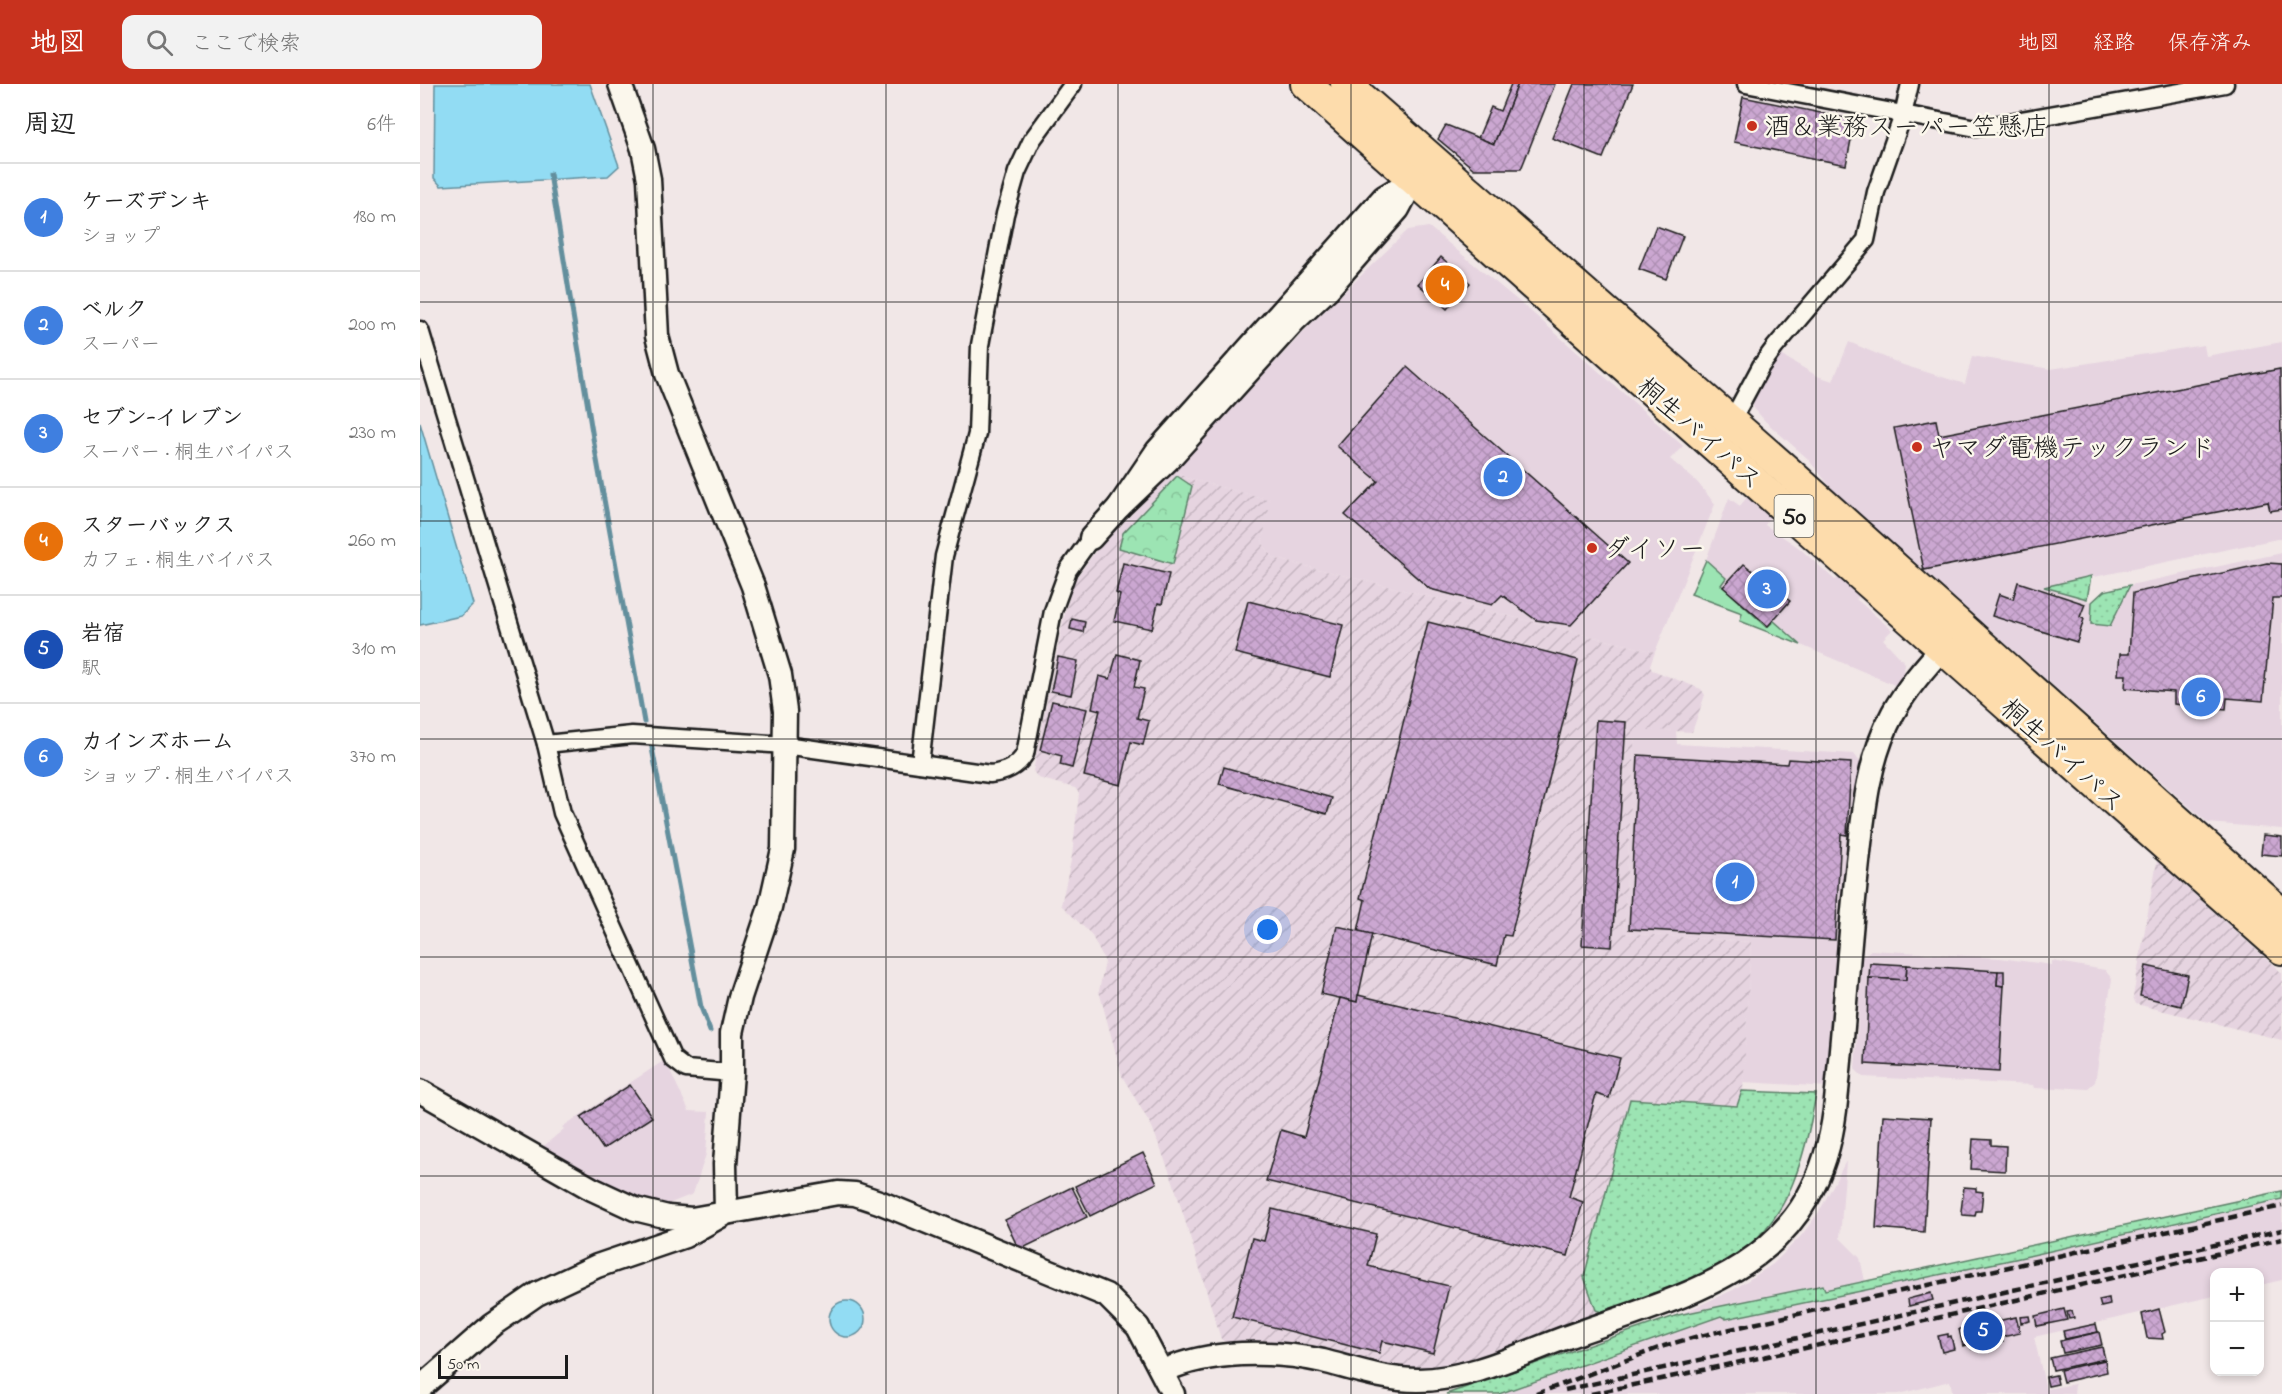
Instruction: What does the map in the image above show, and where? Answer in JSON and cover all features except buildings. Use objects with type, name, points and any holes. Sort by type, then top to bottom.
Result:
[{"type":"highway","name":"桐生バイパス","points":[[1306,84],[1422,169],[1731,422],[1952,637],[2282,949]]},
{"type":"highway","name":"桐生バイパス","points":[[1346,84],[1422,169],[1952,637],[2282,914]]},
{"type":"street","points":[[620,84],[643,148],[649,179],[657,336],[667,374],[753,586],[780,675],[784,745],[783,849],[770,907],[734,1019],[725,1164],[726,1213]]},
{"type":"street","points":[[920,764],[944,556],[976,434],[980,345],[1005,214],[1017,171],[1032,140],[1073,84]]},
{"type":"street","points":[[1746,84],[1976,128],[2225,84]]},
{"type":"street","points":[[1731,422],[1768,356],[1866,240],[1876,192],[1903,114],[1910,84]]},
{"type":"street","points":[[546,744],[633,735],[784,745],[990,774],[1001,772],[1020,763],[1025,754],[1053,611],[1068,570],[1091,538],[1119,507],[1168,460],[1294,321],[1328,289],[1398,209],[1422,169]]},
{"type":"street","points":[[420,330],[546,744],[562,813],[673,1059],[686,1069],[732,1073]]},
{"type":"street","points":[[1162,1371],[1177,1365],[1220,1357],[1272,1354],[1311,1359],[1406,1380],[1454,1377],[1711,1284],[1751,1261],[1768,1247],[1800,1211],[1815,1185],[1832,1132],[1849,939],[1869,777],[1892,715],[1910,686],[1952,637]]},
{"type":"street","points":[[420,1091],[616,1202],[668,1217],[692,1219],[825,1195],[846,1193],[866,1197],[1106,1295],[1138,1327],[1173,1394]]},
{"type":"street","points":[[420,1388],[492,1325],[537,1294],[580,1273],[685,1236],[726,1213]]},
{"type":"shaded area","points":[[1429,227],[1535,315],[1683,446],[1670,459],[1697,482],[1715,504],[1655,652],[1273,558],[1262,542],[1270,500],[1186,478],[1175,470],[1308,327],[1408,230]]},
{"type":"shaded area","points":[[1849,342],[1903,365],[1965,384],[1972,356],[2051,369],[2204,345],[2206,356],[2282,342],[2282,538],[2046,587],[2092,602],[2091,624],[2110,626],[2130,585],[2282,553],[2282,829],[2208,823],[1834,491],[1807,458],[1765,421],[1753,407],[1755,389],[1778,353],[1817,376],[1833,381]]},
{"type":"shaded area","points":[[1175,470],[1186,478],[1271,500],[1262,542],[1273,558],[1655,652],[1650,666],[1652,670],[1701,689],[1705,695],[1692,732],[1635,729],[1624,933],[1751,942],[1743,1091],[1816,1094],[1809,1136],[1792,1187],[1784,1207],[1766,1231],[1693,1279],[1461,1364],[1423,1370],[1394,1369],[1289,1344],[1265,1341],[1228,1345],[1221,1339],[1173,1181],[1152,1127],[1122,1076],[1099,991],[1105,962],[1091,934],[1061,905],[1072,856],[1079,793],[1075,788],[1038,778],[1033,771],[1065,612],[1074,581],[1095,552]]},
{"type":"shaded area","points":[[1747,497],[1770,517],[1765,525],[1798,547],[1835,580],[1839,578],[1859,596],[1856,599],[1892,630],[1883,639],[1905,663],[1904,671],[1907,674],[1897,686],[1801,645],[1774,621],[1768,627],[1720,585],[1706,560],[1729,498],[1740,506]]},
{"type":"shaded area","points":[[1635,728],[1676,731],[1677,744],[1854,754],[1863,766],[1830,1087],[1743,1082],[1751,942],[1624,933]]},
{"type":"shaded area","points":[[2157,861],[2282,973],[2282,1040],[2136,1004],[2133,997]]},
{"type":"shaded area","points":[[1871,950],[2000,958],[2052,965],[2052,961],[2105,970],[2112,979],[2095,1082],[2087,1089],[2058,1087],[2057,1089],[2034,1088],[2033,1085],[1863,1077],[1855,1069],[1862,957]]},
{"type":"shaded area","points":[[665,1060],[689,1111],[709,1112],[706,1154],[693,1194],[668,1204],[637,1198],[540,1149],[564,1129],[562,1127]]},
{"type":"shaded area","points":[[1846,1161],[1840,1238],[1860,1258],[1865,1281],[2282,1191],[2282,1280],[2264,1284],[2264,1268],[2210,1268],[2210,1297],[2034,1337],[2046,1389],[2075,1384],[2074,1394],[1953,1394],[1950,1381],[1899,1394],[1446,1394],[1678,1315],[1733,1290],[1773,1264],[1801,1236],[1819,1212]]},
{"type":"green space","points":[[1177,476],[1192,486],[1173,564],[1119,548],[1123,533]]},
{"type":"green space","points":[[1706,560],[1726,578],[1721,585],[1767,627],[1774,621],[1801,645],[1740,621],[1742,613],[1691,594]]},
{"type":"green space","points":[[2091,576],[2087,599],[2044,587]]},
{"type":"green space","points":[[2130,585],[2110,626],[2091,624],[2092,602],[2104,591]]},
{"type":"green space","points":[[1742,1091],[1816,1094],[1805,1147],[1791,1188],[1773,1219],[1751,1244],[1724,1263],[1691,1279],[1603,1313],[1596,1310],[1584,1277],[1630,1099],[1737,1106]]},
{"type":"green space","points":[[2282,1191],[2282,1199],[2015,1259],[1726,1319],[1721,1316],[1499,1394],[1446,1394],[1678,1315],[1823,1285],[1825,1290]]},
{"type":"water","points":[[435,84],[590,84],[619,166],[608,176],[441,186],[434,178]]},
{"type":"water","points":[[420,423],[473,604],[461,616],[420,625]]},
{"type":"water","points":[[847,1301],[860,1306],[865,1319],[860,1332],[847,1337],[834,1332],[829,1319],[834,1306]]},
{"type":"waterway","points":[[550,174],[593,438],[644,722]]},
{"type":"waterway","points":[[652,748],[701,1007],[710,1031]]},
{"type":"railway","points":[[1536,1394],[1664,1346],[1695,1337],[2282,1206]]},
{"type":"railway","points":[[1565,1390],[2282,1230]]},
{"type":"railway","points":[[1591,1394],[1824,1344],[2282,1239]]},
{"type":"place","name":"酒＆業務スーパー笠懸店","points":[[1752,126]]},
{"type":"place","name":"スターバックス","points":[[1445,285]]},
{"type":"place","name":"ヤマダ電機テックランド","points":[[1917,447]]},
{"type":"place","name":"ベルク","points":[[1503,477]]},
{"type":"place","name":"ダイソー","points":[[1592,548]]},
{"type":"place","name":"セブン-イレブン","points":[[1767,589]]},
{"type":"place","name":"カインズホーム","points":[[2201,697]]},
{"type":"place","name":"ケーズデンキ","points":[[1735,882]]},
{"type":"place","name":"岩宿","points":[[1983,1331]]}]
